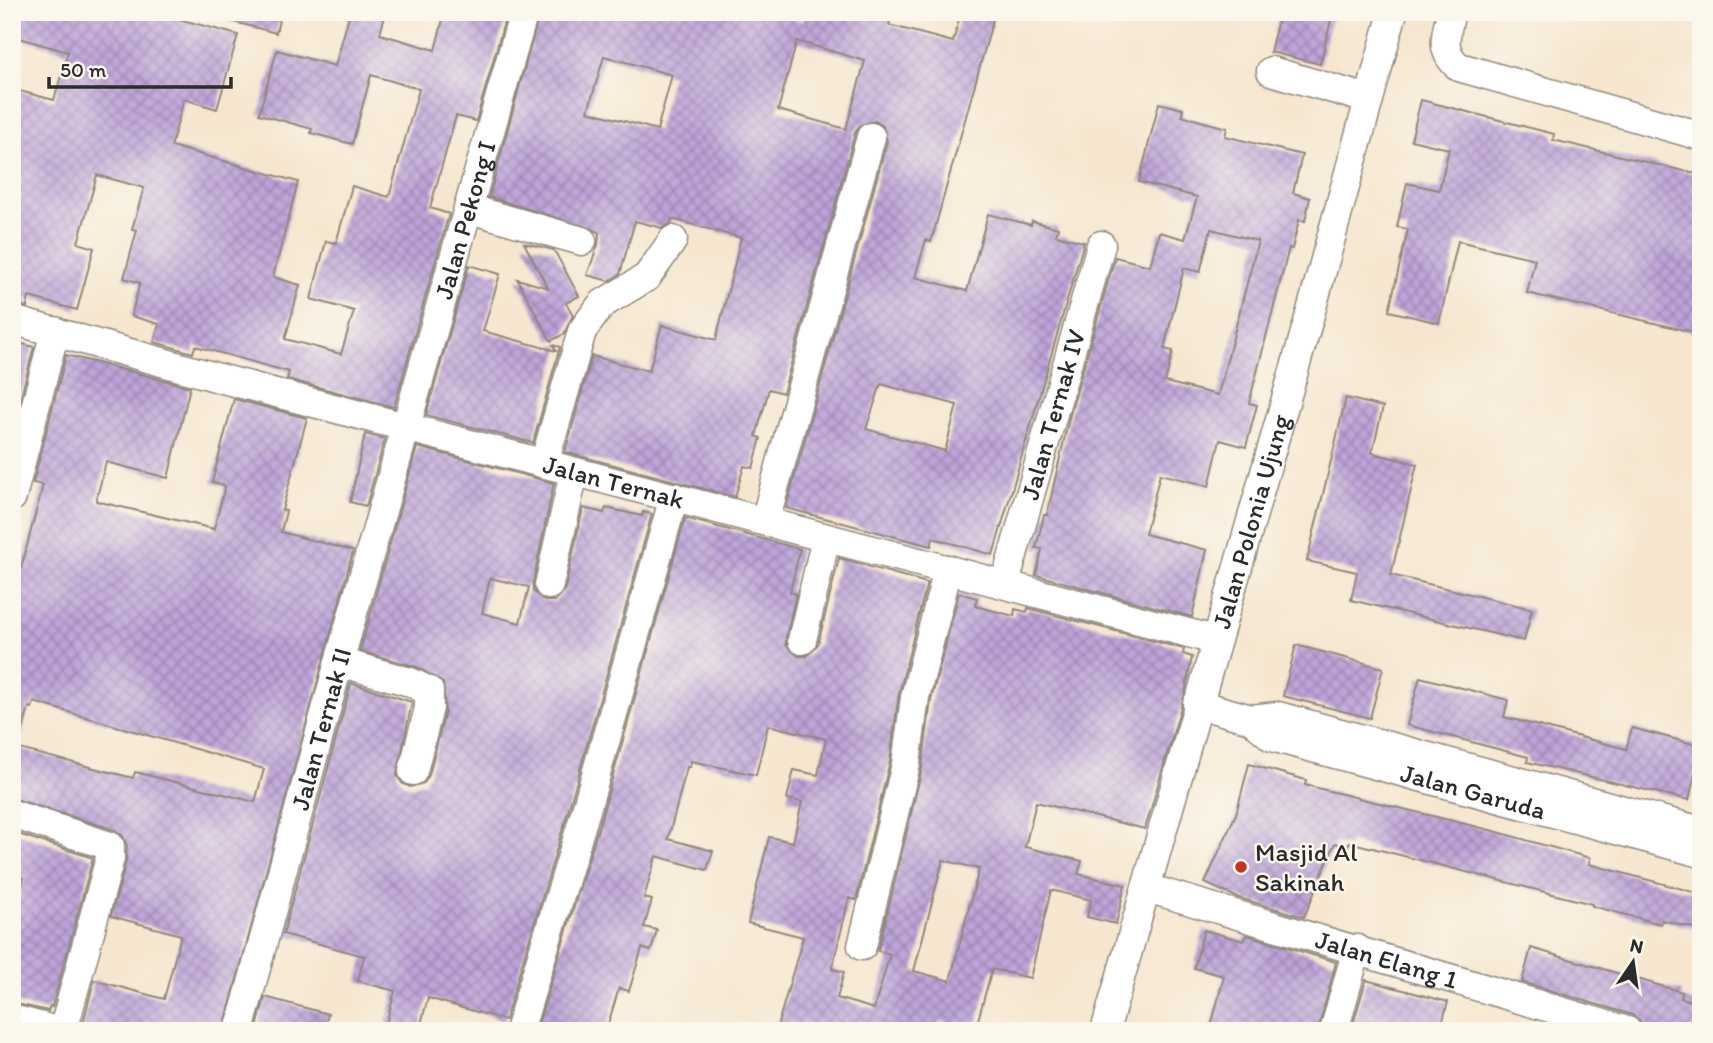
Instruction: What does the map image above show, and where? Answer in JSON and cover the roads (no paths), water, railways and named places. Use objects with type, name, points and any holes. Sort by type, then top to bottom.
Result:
[{"type":"street","name":"Jalan Pekong I","points":[[407,427],[524,12]]},
{"type":"street","name":"Jalan Polonia Ujung","points":[[1105,1031],[1308,322],[1393,12]]},
{"type":"street","points":[[1451,12],[1444,43],[1451,61],[1459,68],[1701,136]]},
{"type":"street","points":[[1271,71],[1368,99]]},
{"type":"street","points":[[765,521],[871,138]]},
{"type":"street","points":[[470,209],[582,241]]},
{"type":"street","points":[[544,464],[582,331],[602,304],[647,277],[673,240]]},
{"type":"street","name":"Jalan Ternak IV","points":[[1005,583],[1101,245]]},
{"type":"street","name":"Jalan Ternak","points":[[12,320],[219,378],[1215,640]]},
{"type":"street","points":[[12,497],[55,331]]},
{"type":"street","name":"Jalan Ternak II","points":[[239,1031],[339,662],[407,427]]},
{"type":"street","points":[[549,585],[574,472]]},
{"type":"street","points":[[519,1031],[586,810],[674,497]]},
{"type":"street","points":[[802,640],[826,538]]},
{"type":"street","points":[[862,946],[906,764],[915,697],[948,569]]},
{"type":"street","points":[[339,662],[410,682],[429,691],[429,708],[412,771]]},
{"type":"street","name":"Jalan Garuda","points":[[1197,704],[1544,800],[1701,853]]},
{"type":"street","name":"Jalan Garuda","points":[[1544,800],[1701,831]]},
{"type":"street","points":[[12,814],[110,846],[110,858],[60,1031],[12,1019]]},
{"type":"street","name":"Jalan Elang 1","points":[[1147,888],[1627,1031]]},
{"type":"street","points":[[1334,1031],[1357,950]]},
{"type":"place","name":"Masjid Al Sakinah","points":[[1241,867]]}]
